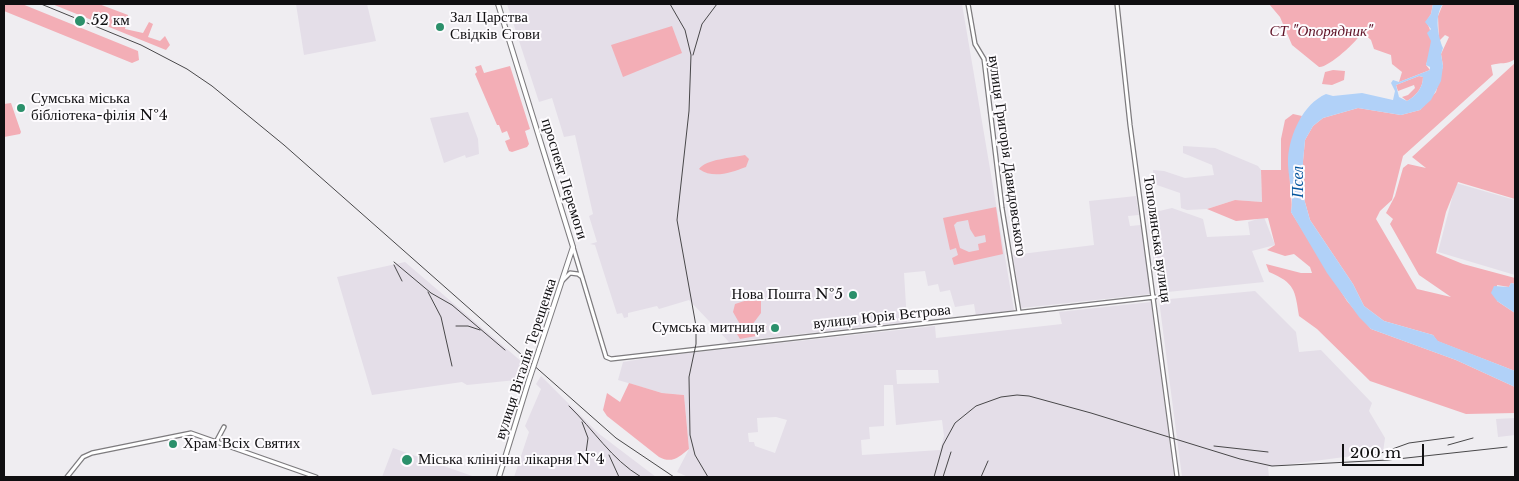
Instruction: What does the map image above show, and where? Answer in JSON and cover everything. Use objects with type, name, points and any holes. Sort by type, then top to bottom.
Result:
[{"type":"main road","name":"проспект Перемоги","points":[[498,4],[573,246]]},
{"type":"main road","name":"вулиця Віталія Терещенка","points":[[499,477],[573,246]]},
{"type":"street","name":"вулиця Григорія Давидовського","points":[[968,4],[975,44],[984,59],[1003,214],[1018,312]]},
{"type":"street","name":"Тополянська вулиця","points":[[1117,4],[1131,134],[1155,297],[1177,477]]},
{"type":"street","name":"проспект Перемоги","points":[[573,246],[606,357],[611,359]]},
{"type":"street","points":[[563,281],[570,273],[574,272],[584,279]]},
{"type":"street","name":"вулиця Юрія Вєтрова","points":[[611,359],[1155,297]]},
{"type":"street","points":[[216,442],[224,427]]},
{"type":"street","points":[[67,477],[83,457],[113,448],[191,433],[316,477]]},
{"type":"shaded area","points":[[296,4],[367,4],[376,41],[304,55]]},
{"type":"shaded area","points":[[507,4],[962,4],[1014,310],[976,316],[974,304],[955,307],[950,290],[940,292],[938,284],[928,286],[925,271],[904,273],[907,322],[729,342],[689,300],[659,309],[657,306],[628,313],[628,317],[624,318],[622,313],[617,314],[595,245],[590,244],[597,242],[589,216],[593,214],[575,135],[564,137],[552,98],[539,102]]},
{"type":"shaded area","points":[[468,112],[478,139],[479,154],[466,158],[465,155],[444,163],[430,118]]},
{"type":"shaded area","points":[[1183,146],[1215,148],[1258,166],[1261,170],[1262,202],[1235,200],[1207,209],[1187,210],[1181,208],[1180,193],[1154,184],[1153,170],[1164,171],[1185,178],[1214,175],[1212,165],[1183,153]]},
{"type":"shaded area","points":[[1456,183],[1515,200],[1515,275],[1438,252]]},
{"type":"shaded area","points":[[1136,196],[1139,215],[1128,216],[1130,226],[1141,225],[1151,294],[1021,308],[1013,255],[1094,245],[1089,201]]},
{"type":"shaded area","points":[[1172,208],[1203,219],[1207,237],[1250,235],[1248,222],[1264,217],[1275,245],[1252,251],[1264,282],[1158,293],[1147,214]]},
{"type":"shaded area","points":[[405,262],[529,368],[526,379],[467,385],[462,382],[372,395],[337,277]]},
{"type":"shaded area","points":[[1255,291],[1296,332],[1299,352],[1321,350],[1372,403],[1369,411],[1385,438],[1383,452],[1268,467],[1269,477],[1182,477],[1159,300]]},
{"type":"shaded area","points":[[1151,302],[1174,477],[688,477],[677,472],[689,449],[684,395],[662,393],[618,380],[623,362],[654,357],[935,326],[936,338],[1062,324],[1059,312]],"holes":[[[896,370],[938,370],[939,383],[897,384]],[[884,385],[893,385],[896,425],[942,420],[944,436],[940,450],[862,455],[861,440],[870,439],[869,427],[884,426]],[[776,417],[787,420],[775,453],[755,446],[754,442],[749,442],[748,433],[758,432],[757,418]]]},
{"type":"shaded area","points":[[541,376],[598,433],[656,477],[514,477],[529,432],[525,426],[541,389],[536,384]]},
{"type":"shaded area","points":[[1515,418],[1515,435],[1498,437],[1496,419]]},
{"type":"shaded area","name":"Міська клінічна лікарня №4","points":[[393,448],[475,477],[382,477]]},
{"type":"green space","points":[[4,4],[22,4],[138,51],[139,60],[132,63],[4,11]]},
{"type":"green space","points":[[52,4],[99,4],[128,15],[125,29],[143,33],[149,22],[153,24],[148,37],[160,41],[165,36],[170,45],[166,50]]},
{"type":"green space","name":"СТ \"Опорядник\"","points":[[1269,4],[1433,4],[1431,14],[1426,22],[1431,37],[1431,49],[1426,65],[1430,70],[1399,82],[1402,72],[1392,64],[1391,55],[1374,49],[1371,40],[1362,32],[1342,53],[1329,63],[1319,67],[1292,45],[1280,17]]},
{"type":"green space","points":[[1443,4],[1515,4],[1515,59],[1510,62],[1491,65],[1493,75],[1403,156],[1392,200],[1380,211],[1376,219],[1417,289],[1451,297],[1419,275],[1390,224],[1393,219],[1386,213],[1395,196],[1403,168],[1408,164],[1426,168],[1412,157],[1515,63],[1515,199],[1458,182],[1446,212],[1436,253],[1463,264],[1515,278],[1515,284],[1511,283],[1509,287],[1497,285],[1497,301],[1515,313],[1515,371],[1437,341],[1433,335],[1384,321],[1364,306],[1353,284],[1310,220],[1303,195],[1305,140],[1313,126],[1323,118],[1358,108],[1401,115],[1420,110],[1436,92],[1443,66],[1441,54],[1449,37],[1445,35],[1439,41],[1438,16]]},
{"type":"green space","points":[[672,26],[682,53],[623,77],[611,45]]},
{"type":"green space","points":[[481,65],[484,73],[510,66],[530,129],[525,131],[529,144],[527,147],[512,152],[509,151],[505,141],[510,139],[507,131],[502,133],[499,125],[497,125],[475,74],[477,72],[475,67]]},
{"type":"green space","points":[[1333,70],[1345,71],[1344,80],[1332,85],[1322,84],[1325,72]]},
{"type":"green space","points":[[1419,76],[1423,77],[1420,88],[1407,101],[1402,97],[1408,95],[1415,88],[1414,85],[1398,91],[1396,85]]},
{"type":"green space","points":[[11,103],[21,132],[20,134],[4,137],[4,104]]},
{"type":"green space","points":[[1293,114],[1302,116],[1295,133],[1290,158],[1291,212],[1347,301],[1371,329],[1456,360],[1515,387],[1515,413],[1466,414],[1370,381],[1317,329],[1299,316],[1292,288],[1284,280],[1269,272],[1266,264],[1301,273],[1312,273],[1310,267],[1294,254],[1285,256],[1267,250],[1275,245],[1268,218],[1236,221],[1207,209],[1235,200],[1262,202],[1261,170],[1281,170],[1281,139],[1285,120]]},
{"type":"green space","points":[[745,155],[749,159],[746,167],[734,171],[710,174],[699,169],[713,161]]},
{"type":"green space","points":[[996,207],[1003,254],[954,265],[952,258],[958,255],[956,248],[950,250],[943,218]],"holes":[[[968,220],[970,229],[975,237],[985,235],[986,242],[978,244],[979,250],[969,252],[960,248],[954,225],[957,222]]]},
{"type":"green space","points":[[757,297],[761,300],[761,313],[749,329],[757,328],[762,324],[767,326],[756,336],[740,339],[737,334],[741,326],[733,312],[735,304]]},
{"type":"green space","points":[[629,383],[662,393],[684,395],[689,449],[682,455],[672,460],[659,457],[607,416],[603,410],[607,393],[620,402]]},
{"type":"water","name":"Псел","points":[[1433,4],[1443,4],[1438,14],[1438,32],[1443,48],[1441,54],[1443,66],[1441,81],[1431,100],[1420,110],[1401,115],[1358,108],[1323,118],[1313,126],[1305,140],[1303,195],[1310,220],[1353,284],[1364,306],[1384,321],[1433,335],[1438,341],[1515,371],[1515,387],[1456,360],[1371,329],[1359,317],[1327,273],[1291,212],[1289,149],[1295,130],[1304,112],[1326,94],[1333,96],[1362,93],[1393,100],[1395,91],[1391,83],[1393,80],[1399,82],[1430,70],[1430,67],[1426,65],[1431,41],[1427,33],[1431,29],[1425,22],[1431,14]],"holes":[[[1419,76],[1423,77],[1420,88],[1413,97],[1407,101],[1399,97],[1396,85]]]},
{"type":"water","points":[[1511,283],[1515,284],[1515,313],[1497,301],[1491,293],[1494,286],[1509,287]]},
{"type":"railway","points":[[41,4],[141,45],[187,69],[212,86],[284,145],[616,438],[674,477]]},
{"type":"railway","points":[[670,4],[685,30],[691,55],[689,111],[677,220],[696,326],[696,344],[689,377],[690,435],[695,455],[708,477]]},
{"type":"railway","points":[[693,55],[702,24],[717,4]]},
{"type":"railway","points":[[394,262],[431,293],[452,305],[505,350]]},
{"type":"railway","points":[[394,265],[402,281]]},
{"type":"railway","points":[[428,292],[441,317],[452,366]]},
{"type":"railway","points":[[456,326],[468,326],[480,330]]},
{"type":"railway","points":[[934,477],[943,445],[955,423],[976,406],[1001,397],[1017,395],[1029,396],[1091,413],[1240,459],[1272,466],[1388,460],[1507,447]]},
{"type":"railway","points":[[569,406],[621,462],[641,477]]},
{"type":"railway","points":[[582,422],[588,438],[585,460]]},
{"type":"railway","points":[[1373,456],[1409,443],[1454,437]]},
{"type":"railway","points":[[1448,445],[1473,438]]},
{"type":"railway","points":[[1214,446],[1268,452]]},
{"type":"railway","points":[[943,477],[951,452]]},
{"type":"railway","points":[[609,455],[619,477]]},
{"type":"railway","points":[[981,477],[988,461]]},
{"type":"place","name":"52 км","points":[[80,21]]},
{"type":"place","name":"Зал Царства Свідків Єгови","points":[[440,27]]},
{"type":"place","name":"Сумська міська бібліотека-філія №4","points":[[21,108]]},
{"type":"place","name":"Нова Пошта №5","points":[[853,295]]},
{"type":"place","name":"Сумська митниця","points":[[775,328]]},
{"type":"place","name":"Храм Всіх Святих","points":[[173,444]]},
{"type":"place","name":"Міська клінічна лікарня №4","points":[[407,460]]}]
